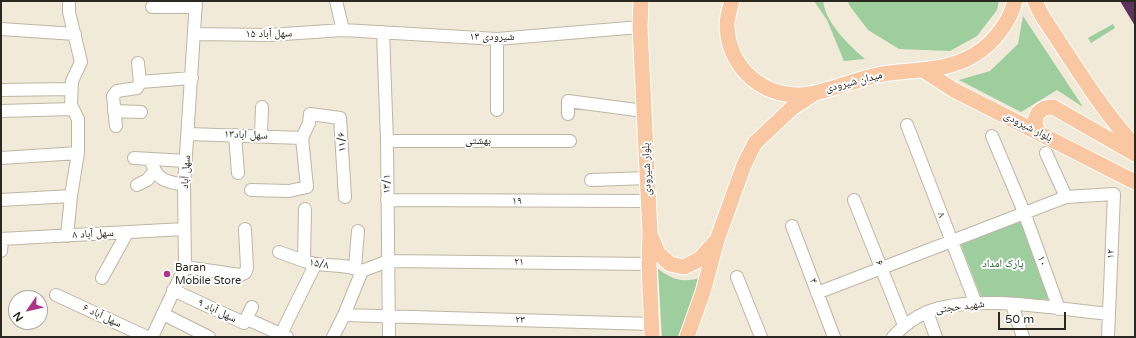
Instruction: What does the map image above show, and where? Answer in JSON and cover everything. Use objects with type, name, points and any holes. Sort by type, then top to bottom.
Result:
[{"type":"main road","name":"میدان شیرودی","points":[[732,1],[727,23],[729,45],[739,66],[754,82],[774,92],[796,95],[818,91],[884,74],[946,66],[975,55],[998,35],[1013,9],[1015,1]]},
{"type":"main road","points":[[1035,1],[1041,14],[1096,97],[1121,132],[1135,146]]},
{"type":"main road","name":"بلوار شیرودی","points":[[640,2],[648,178],[647,201],[650,233],[649,264],[652,330]]},
{"type":"main road","name":"بلوار شیرودی","points":[[923,70],[954,90],[1135,182]]},
{"type":"main road","points":[[687,337],[703,292],[717,240],[744,165],[755,143],[792,108],[818,91]]},
{"type":"main road","points":[[1039,133],[1035,124],[1037,115],[1044,109],[1053,107],[1135,154]]},
{"type":"main road","points":[[650,233],[658,253],[670,264],[684,267],[700,259],[717,240]]},
{"type":"street","points":[[67,236],[71,196],[78,153],[78,119],[71,105],[71,89],[72,81],[81,62],[69,12],[69,1]]},
{"type":"street","points":[[336,1],[343,30]]},
{"type":"street","points":[[152,7],[196,4]]},
{"type":"street","name":"سهل آباد","points":[[152,337],[185,267],[184,185],[189,134],[196,4]]},
{"type":"street","name":"شیرودی ۱۳","points":[[343,30],[497,39],[640,27]]},
{"type":"street","points":[[1,30],[75,34]]},
{"type":"street","name":"سهل آباد ۱۵","points":[[195,34],[269,35],[343,30]]},
{"type":"street","name":"۱۳/۱","points":[[383,32],[387,141],[389,337]]},
{"type":"street","points":[[497,39],[497,110]]},
{"type":"street","points":[[116,126],[114,92],[137,88],[140,82],[138,63]]},
{"type":"street","points":[[140,82],[192,78]]},
{"type":"street","points":[[1,90],[71,89]]},
{"type":"street","points":[[568,114],[568,101],[644,111]]},
{"type":"street","points":[[261,135],[262,107]]},
{"type":"street","points":[[1,111],[73,109]]},
{"type":"street","points":[[114,111],[141,112]]},
{"type":"street","name":"۱۱/۶","points":[[302,138],[310,114],[340,118],[345,197]]},
{"type":"street","name":"۸","points":[[907,125],[976,304]]},
{"type":"street","name":"سهل اباد۱۳","points":[[189,134],[235,134],[302,138]]},
{"type":"street","points":[[235,134],[238,173]]},
{"type":"street","name":"۱۰","points":[[992,136],[1024,212],[1059,309]]},
{"type":"street","points":[[251,190],[289,191],[307,187],[302,138]]},
{"type":"street","name":"بهشتی","points":[[387,141],[570,141]]},
{"type":"street","points":[[1,158],[78,153]]},
{"type":"street","points":[[817,293],[951,240],[1066,197],[1046,153]]},
{"type":"street","points":[[134,158],[153,166],[186,161]]},
{"type":"street","points":[[153,166],[161,180],[184,185]]},
{"type":"street","points":[[137,185],[153,166]]},
{"type":"street","points":[[591,180],[648,178]]},
{"type":"street","name":"۱۲","points":[[1066,197],[1114,194],[1108,337]]},
{"type":"street","points":[[1,200],[71,196]]},
{"type":"street","name":"۱۹","points":[[387,200],[647,201]]},
{"type":"street","name":"۶","points":[[854,200],[904,326]]},
{"type":"street","name":"۱۵/۸","points":[[305,209],[304,261],[315,265],[358,269]]},
{"type":"street","name":"۴","points":[[792,226],[834,337]]},
{"type":"street","name":"سهل آباد ۸","points":[[1,243],[67,236],[184,230]]},
{"type":"street","points":[[185,267],[240,275],[245,273],[247,268],[245,230]]},
{"type":"street","points":[[333,337],[344,315],[358,269],[358,231]]},
{"type":"street","points":[[102,278],[127,232]]},
{"type":"street","points":[[278,252],[304,261]]},
{"type":"street","points":[[358,269],[388,261]]},
{"type":"street","name":"۲۱","points":[[388,261],[649,264]]},
{"type":"street","points":[[247,319],[284,336],[315,265]]},
{"type":"street","points":[[737,277],[761,337]]},
{"type":"street","name":"سهل آباد ۹","points":[[173,290],[244,323],[252,307]]},
{"type":"street","name":"سهل آباد ۶","points":[[56,295],[147,337]]},
{"type":"street","name":"شهید حجتی","points":[[893,337],[904,326],[927,312],[940,308],[976,304],[1012,305],[1108,314]]},
{"type":"street","points":[[1012,305],[1023,337]]},
{"type":"street","points":[[927,312],[936,337]]},
{"type":"street","points":[[163,314],[209,337]]},
{"type":"street","name":"۲۳","points":[[344,315],[652,330]]},
{"type":"green space","points":[[814,1],[823,1],[825,10],[833,26],[845,41],[865,59],[844,61],[827,20]]},
{"type":"green space","points":[[848,1],[999,1],[997,10],[977,36],[950,51],[899,49],[868,30],[849,5]]},
{"type":"green space","points":[[1023,16],[1083,107],[1057,90],[1021,112],[959,80],[990,71],[1018,44]]},
{"type":"green space","points":[[1113,24],[1115,28],[1091,43],[1088,38]]},
{"type":"green space","name":"پارک امداد","points":[[1020,217],[1052,300],[981,297],[959,240]]},
{"type":"green space","points":[[658,269],[679,280],[690,280],[703,277],[678,337],[662,337]]},
{"type":"building","points":[[1120,1],[1135,1],[1135,26]]},
{"type":"place","name":"Baran Mobile Store","points":[[167,274]]}]
